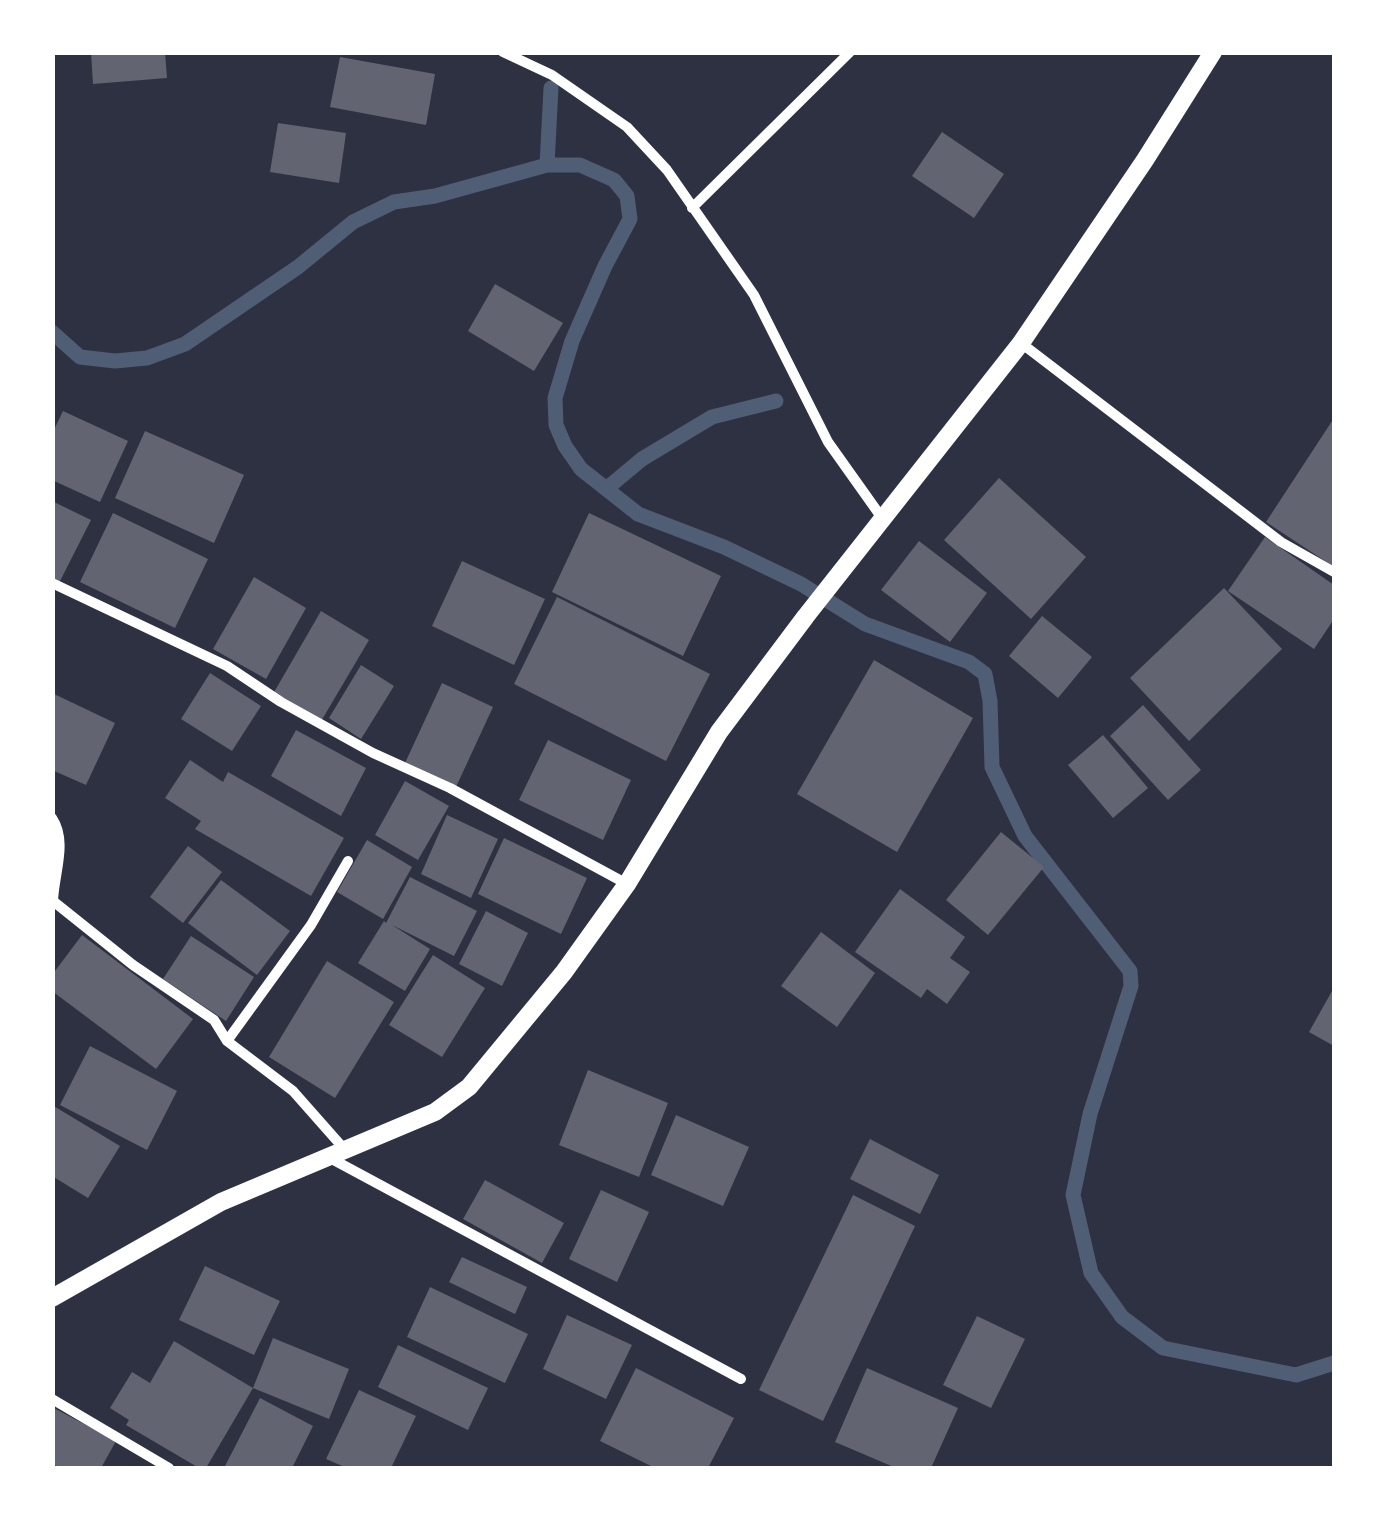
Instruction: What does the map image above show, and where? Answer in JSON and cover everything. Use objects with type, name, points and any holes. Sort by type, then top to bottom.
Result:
[{"type":"street","points":[[504,52],[552,75],[626,127],[666,170],[754,295],[828,442],[882,518]]},
{"type":"street","points":[[692,208],[850,52]]},
{"type":"street","points":[[52,1298],[221,1202],[435,1112],[469,1087],[564,972],[627,884],[720,732],[806,616],[1021,343],[1213,52]]},
{"type":"street","points":[[1021,343],[1281,542],[1334,572]]},
{"type":"street","points":[[52,583],[227,666],[281,702],[627,884]]},
{"type":"street","points":[[52,818],[62,844],[52,901],[133,965],[214,1020],[227,1041],[293,1091],[338,1154],[741,1379]]},
{"type":"street","points":[[227,1041],[311,925],[348,861]]},
{"type":"street","points":[[52,1399],[169,1468]]},
{"type":"building","points":[[91,52],[165,52],[167,78],[93,84]]},
{"type":"building","points":[[340,57],[435,74],[426,125],[330,107]]},
{"type":"building","points":[[278,123],[346,133],[339,183],[270,172]]},
{"type":"building","points":[[942,132],[1004,174],[974,218],[912,176]]},
{"type":"building","points":[[495,284],[563,323],[534,371],[468,331]]},
{"type":"building","points":[[63,411],[128,441],[100,502],[52,480],[52,434]]},
{"type":"building","points":[[1334,418],[1334,567],[1266,522]]},
{"type":"building","points":[[145,431],[244,475],[214,543],[115,498]]},
{"type":"building","points":[[999,478],[1086,557],[1031,619],[944,540]]},
{"type":"building","points":[[52,501],[91,520],[59,583],[52,579]]},
{"type":"building","points":[[113,513],[208,559],[175,628],[80,582]]},
{"type":"building","points":[[589,513],[721,576],[683,656],[552,592]]},
{"type":"building","points":[[1265,537],[1334,585],[1334,619],[1314,649],[1228,591]]},
{"type":"building","points":[[919,541],[987,593],[950,642],[881,590]]},
{"type":"building","points":[[462,561],[545,599],[514,665],[432,626]]},
{"type":"building","points":[[254,577],[306,608],[266,679],[213,649]]},
{"type":"building","points":[[1224,588],[1282,649],[1189,741],[1130,678]]},
{"type":"building","points":[[557,597],[710,674],[666,761],[514,684]]},
{"type":"building","points":[[321,611],[369,640],[320,723],[273,694]]},
{"type":"building","points":[[1042,616],[1092,657],[1058,698],[1009,656]]},
{"type":"building","points":[[874,660],[973,718],[897,852],[797,794]]},
{"type":"building","points":[[361,665],[394,686],[361,739],[329,718]]},
{"type":"building","points":[[210,673],[261,706],[232,751],[181,719]]},
{"type":"building","points":[[442,683],[493,707],[456,787],[405,763]]},
{"type":"building","points":[[52,693],[115,723],[86,785],[52,770]]},
{"type":"building","points":[[1143,705],[1201,770],[1168,800],[1110,736]]},
{"type":"building","points":[[296,730],[366,768],[341,816],[271,776]]},
{"type":"building","points":[[1103,735],[1148,788],[1113,818],[1068,765]]},
{"type":"building","points":[[548,740],[631,780],[603,840],[519,800]]},
{"type":"building","points":[[190,760],[223,782],[228,772],[344,838],[311,896],[195,829],[201,821],[165,798]]},
{"type":"building","points":[[405,781],[449,806],[418,860],[375,835]]},
{"type":"building","points":[[447,815],[498,839],[471,898],[421,874]]},
{"type":"building","points":[[1001,832],[1044,867],[988,935],[946,900]]},
{"type":"building","points":[[504,838],[587,878],[561,934],[478,894]]},
{"type":"building","points":[[367,840],[412,867],[383,919],[337,892]]},
{"type":"building","points":[[188,846],[222,872],[183,923],[150,897]]},
{"type":"building","points":[[410,877],[477,911],[454,956],[392,925],[430,949],[405,991],[358,963],[386,923]]},
{"type":"building","points":[[221,880],[290,931],[257,975],[188,923]]},
{"type":"building","points":[[900,889],[965,937],[950,958],[970,972],[947,1004],[927,989],[921,998],[855,952]]},
{"type":"building","points":[[486,911],[528,933],[502,986],[459,964]]},
{"type":"building","points":[[821,932],[875,973],[837,1027],[781,986]]},
{"type":"building","points":[[82,935],[193,1019],[156,1069],[52,991],[52,975]]},
{"type":"building","points":[[191,936],[254,977],[226,1021],[163,979]]},
{"type":"building","points":[[433,955],[485,988],[442,1057],[389,1025]]},
{"type":"building","points":[[327,961],[394,1002],[335,1098],[269,1057]]},
{"type":"building","points":[[1334,993],[1334,1046],[1309,1032]]},
{"type":"building","points":[[90,1046],[177,1091],[147,1150],[60,1105]]},
{"type":"building","points":[[588,1070],[668,1103],[639,1177],[559,1145]]},
{"type":"building","points":[[52,1105],[120,1146],[88,1198],[52,1176]]},
{"type":"building","points":[[676,1115],[749,1147],[723,1206],[651,1175]]},
{"type":"building","points":[[870,1139],[939,1175],[920,1214],[850,1179]]},
{"type":"building","points":[[485,1180],[564,1223],[542,1263],[463,1219]]},
{"type":"building","points":[[601,1190],[649,1212],[617,1282],[569,1259]]},
{"type":"building","points":[[853,1195],[915,1226],[823,1421],[759,1390]]},
{"type":"building","points":[[462,1257],[527,1287],[515,1314],[449,1282]]},
{"type":"building","points":[[205,1266],[280,1301],[254,1355],[179,1320]]},
{"type":"building","points":[[430,1287],[528,1334],[505,1383],[407,1337]]},
{"type":"building","points":[[567,1315],[632,1345],[606,1399],[543,1369]]},
{"type":"building","points":[[977,1316],[1025,1339],[991,1408],[943,1385]]},
{"type":"building","points":[[273,1338],[349,1369],[329,1419],[253,1388]]},
{"type":"building","points":[[174,1341],[253,1388],[206,1468],[199,1468],[126,1425],[129,1420],[110,1408],[132,1372],[150,1383]]},
{"type":"building","points":[[398,1345],[488,1388],[468,1430],[378,1387]]},
{"type":"building","points":[[636,1368],[734,1418],[708,1468],[655,1468],[600,1441]]},
{"type":"building","points":[[867,1368],[958,1408],[931,1468],[896,1468],[835,1442]]},
{"type":"building","points":[[359,1390],[416,1416],[391,1468],[347,1468],[326,1459]]},
{"type":"building","points":[[260,1398],[313,1426],[292,1468],[224,1468]]},
{"type":"building","points":[[52,1407],[116,1441],[101,1468],[61,1468],[52,1464]]},
{"type":"waterway","points":[[547,165],[551,88]]},
{"type":"waterway","points":[[52,332],[80,357],[115,361],[147,358],[185,344],[298,267],[353,222],[394,202],[435,196],[547,165],[580,165],[614,180],[627,196],[630,219],[572,341],[555,398],[556,425],[565,446],[581,469],[638,514],[724,547],[801,584],[865,624],[969,662],[985,674],[992,767],[1025,836],[1130,971],[1131,986],[1090,1114],[1073,1195],[1091,1273],[1122,1317],[1163,1348],[1296,1375],[1334,1363]]},
{"type":"waterway","points":[[606,489],[642,459],[712,417],[776,401]]}]
